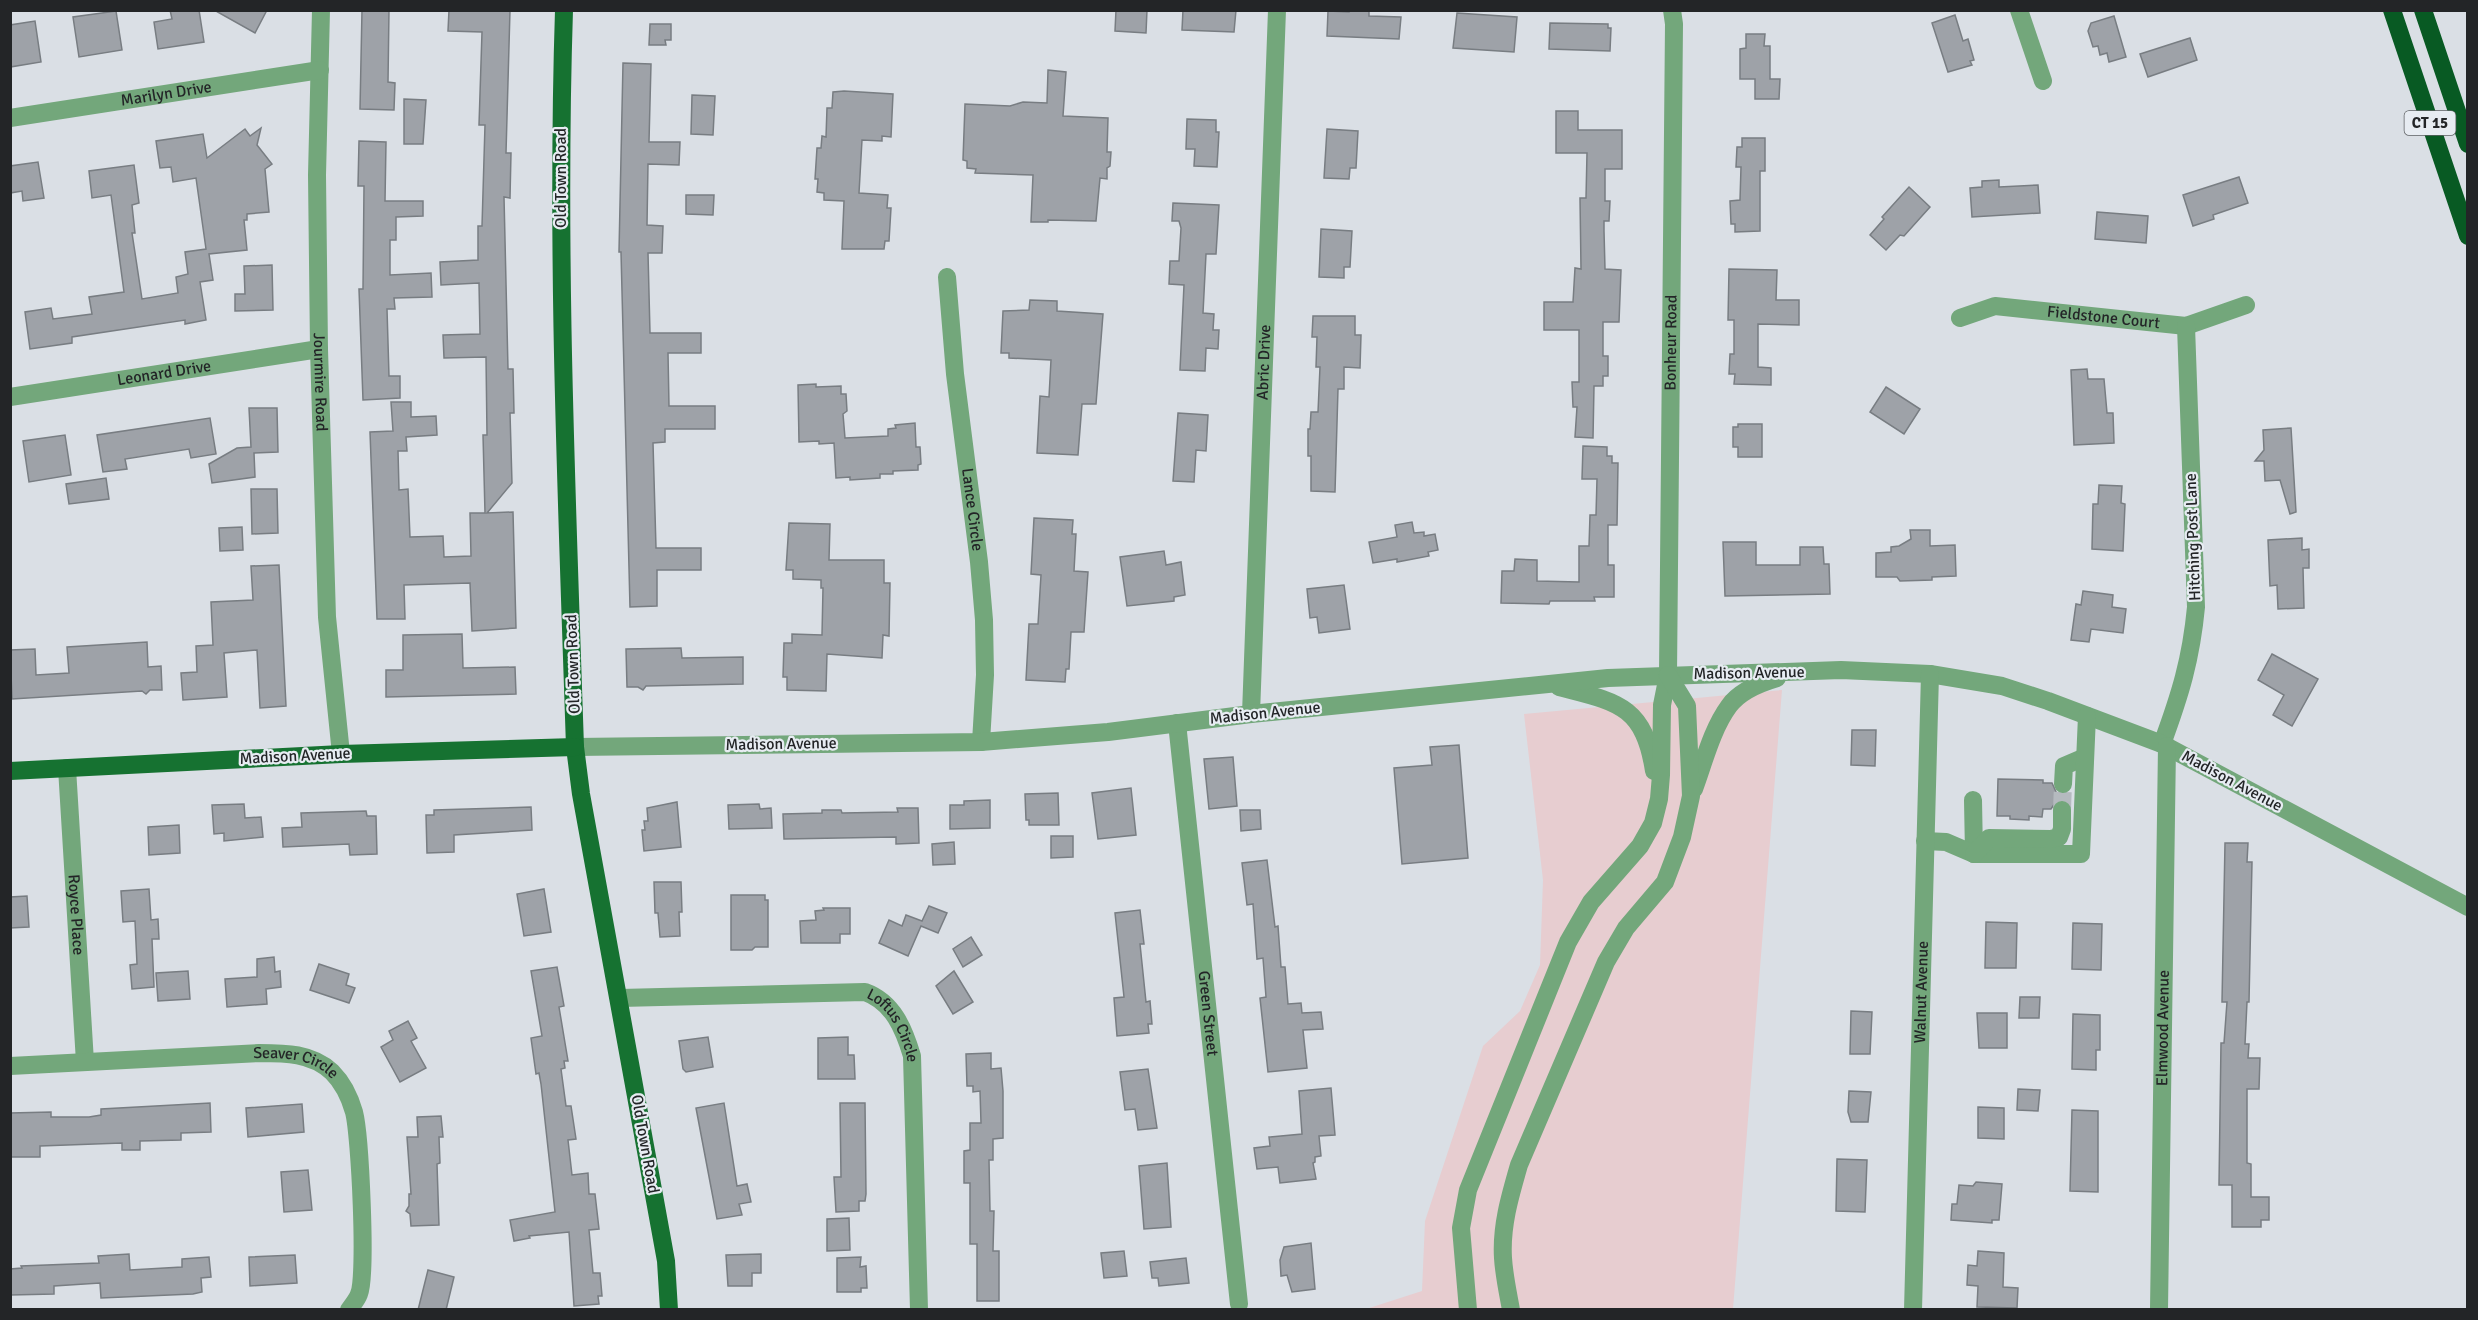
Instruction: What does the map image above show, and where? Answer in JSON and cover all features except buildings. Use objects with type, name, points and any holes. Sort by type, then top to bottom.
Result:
[{"type":"highway","name":"CT 15","points":[[2392,10],[2468,236]]},
{"type":"highway","name":"CT 15","points":[[2423,10],[2468,144]]},
{"type":"main road","name":"Old Town Road","points":[[564,10],[560,116],[562,342],[575,747],[581,794],[620,998],[666,1261],[669,1310]]},
{"type":"main road","name":"Madison Avenue","points":[[10,771],[341,754],[575,747]]},
{"type":"street","name":"Jourmire Road","points":[[321,10],[317,175],[319,349],[327,617],[341,754]]},
{"type":"street","name":"Abric Drive","points":[[1251,714],[1277,10]]},
{"type":"street","name":"Bonheur Road","points":[[1659,800],[1662,705],[1668,675],[1674,24],[1672,10]]},
{"type":"street","points":[[2019,10],[2043,81]]},
{"type":"street","name":"Marilyn Drive","points":[[10,118],[320,70]]},
{"type":"street","name":"Lance Circle","points":[[947,277],[955,374],[979,562],[984,620],[985,675],[981,742]]},
{"type":"street","name":"Fieldstone Court","points":[[1960,318],[1995,306],[2186,326],[2246,305]]},
{"type":"street","name":"Hitching Post Lane","points":[[2164,745],[2184,681],[2192,645],[2196,608],[2186,326]]},
{"type":"street","name":"Leonard Drive","points":[[10,397],[319,349]]},
{"type":"street","name":"Madison Avenue","points":[[575,747],[981,742],[1108,732],[1251,714],[1543,683],[1668,675],[1841,670],[1930,674],[2002,686],[2164,745],[2468,907]]},
{"type":"street","points":[[1511,1310],[1503,1260],[1502,1232],[1519,1165],[1606,962],[1626,928],[1665,882],[1682,837],[1691,796],[1717,730],[1730,705],[1757,684],[1793,673]]},
{"type":"street","name":"Walnut Avenue","points":[[1913,1310],[1930,674]]},
{"type":"street","points":[[1668,675],[1687,706],[1691,796]]},
{"type":"street","points":[[1468,1310],[1461,1228],[1468,1190],[1481,1153],[1568,942],[1591,902],[1640,846],[1653,823],[1659,800],[1652,758],[1641,725],[1611,700],[1543,683]]},
{"type":"street","points":[[1925,841],[1946,842],[1974,854],[2080,854],[2087,716]]},
{"type":"street","name":"Green Street","points":[[1177,723],[1239,1304]]},
{"type":"street","name":"Elmwood Avenue","points":[[2159,1310],[2164,745]]},
{"type":"street","points":[[2063,784],[2064,766],[2085,757]]},
{"type":"street","name":"Royce Place","points":[[67,768],[85,1062]]},
{"type":"street","points":[[1973,800],[1974,854]]},
{"type":"street","points":[[1974,854],[1989,838],[2051,840],[2059,837],[2062,829],[2062,810]]},
{"type":"street","name":"Loftus Circle","points":[[620,998],[865,992],[877,996],[890,1008],[907,1037],[912,1056],[919,1310]]},
{"type":"street","name":"Seaver Circle","points":[[10,1066],[289,1053],[315,1060],[332,1072],[345,1089],[354,1114],[360,1188],[363,1272],[360,1294],[349,1310]]},
{"type":"shaded area","points":[[1782,690],[1733,1309],[1363,1310],[1422,1291],[1425,1221],[1483,1046],[1520,1011],[1540,965],[1543,880],[1524,714]]},
{"type":"tunnel","points":[[2062,810],[2063,784]]}]
